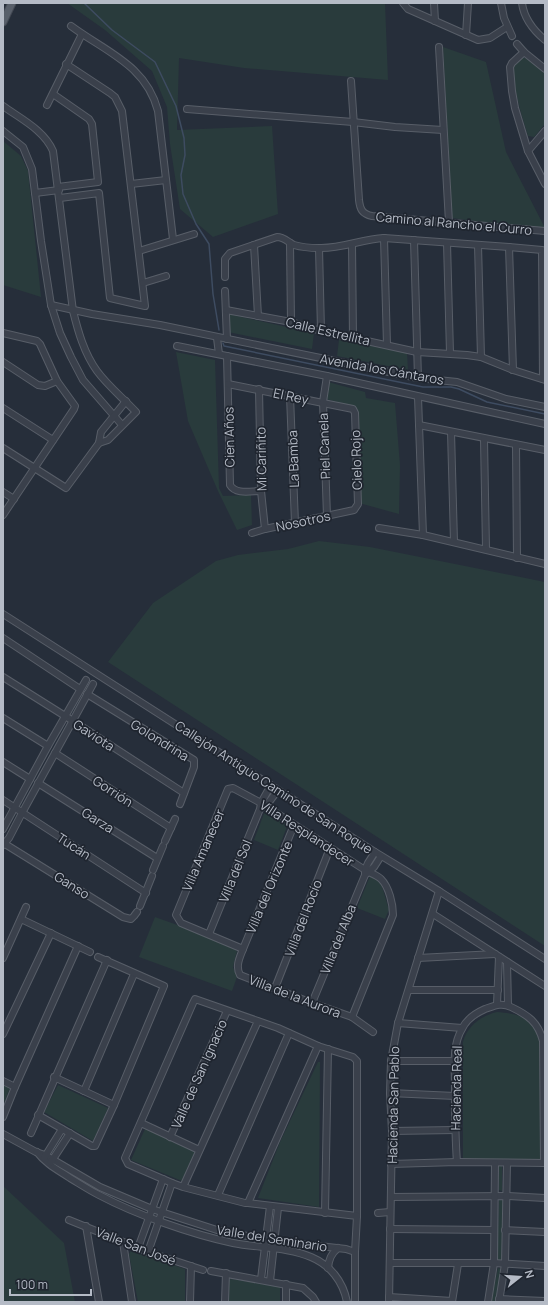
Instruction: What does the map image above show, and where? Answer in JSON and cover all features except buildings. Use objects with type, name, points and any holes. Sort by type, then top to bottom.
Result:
[{"type":"main road","points":[[3,22],[10,4]]},
{"type":"street","points":[[434,3],[435,21]]},
{"type":"street","points":[[466,35],[468,3]]},
{"type":"street","points":[[501,3],[504,18],[512,36]]},
{"type":"street","points":[[522,3],[525,16],[529,24],[534,31],[545,40]]},
{"type":"street","points":[[403,4],[408,9],[478,40],[484,40],[507,27]]},
{"type":"street","points":[[71,26],[131,66],[149,87],[158,111],[173,239]]},
{"type":"street","points":[[47,105],[82,34]]},
{"type":"street","points":[[517,44],[524,52],[545,69]]},
{"type":"street","points":[[439,47],[449,222]]},
{"type":"street","points":[[524,52],[512,63],[509,70],[515,108],[528,151],[545,184]]},
{"type":"street","points":[[53,94],[89,119],[92,124],[110,298],[145,306],[124,120],[119,104],[110,93],[66,64]]},
{"type":"street","points":[[351,81],[353,122]]},
{"type":"street","points":[[3,106],[42,134],[49,142],[53,151],[59,189],[73,311],[78,331],[87,354],[97,371],[136,412],[108,440],[99,443]]},
{"type":"street","points":[[187,109],[443,130]]},
{"type":"street","name":"Camino al Rancho el Curro","points":[[353,122],[359,200],[361,209],[364,213],[372,216],[545,231]]},
{"type":"street","points":[[3,131],[23,147],[32,169],[51,305],[60,333],[83,380],[122,425]]},
{"type":"street","points":[[528,151],[545,131]]},
{"type":"street","points":[[131,184],[166,180]]},
{"type":"street","points":[[36,193],[98,182]]},
{"type":"street","points":[[60,198],[100,193]]},
{"type":"street","points":[[139,251],[173,239],[194,234]]},
{"type":"street","points":[[225,277],[224,259],[226,255],[277,237],[302,247],[319,248],[384,238],[544,251],[544,379]]},
{"type":"street","points":[[384,238],[387,345]]},
{"type":"street","points":[[414,240],[418,378]]},
{"type":"street","points":[[290,243],[291,322]]},
{"type":"street","points":[[447,243],[450,354]]},
{"type":"street","points":[[352,244],[353,338]]},
{"type":"street","points":[[254,245],[258,316]]},
{"type":"street","points":[[478,245],[481,357]]},
{"type":"street","points":[[509,247],[513,370]]},
{"type":"street","points":[[319,248],[321,331]]},
{"type":"street","points":[[143,283],[166,276]]},
{"type":"street","points":[[225,291],[227,339]]},
{"type":"street","name":"Avenida los Cántaros","points":[[51,305],[73,311],[160,325],[217,338],[418,378],[456,382],[506,399],[545,407]]},
{"type":"street","name":"Calle Estrellita","points":[[226,310],[291,322],[321,331],[418,352],[481,357],[513,370],[544,379]]},
{"type":"street","points":[[3,334],[37,341],[40,344],[57,381],[75,406],[3,515]]},
{"type":"street","points":[[217,338],[219,354]]},
{"type":"street","name":"Avenida los Cántaros","points":[[177,346],[327,376],[545,424]]},
{"type":"street","name":"Cien Años","points":[[226,356],[230,485],[232,489],[237,491],[261,491]]},
{"type":"street","points":[[3,362],[38,385],[45,386],[57,381]]},
{"type":"street","name":"Piel Canela","points":[[327,376],[323,402],[327,516]]},
{"type":"street","name":"El Rey","points":[[228,384],[353,409]]},
{"type":"street","name":"Mi Cariñito","points":[[259,389],[261,491],[265,529]]},
{"type":"street","name":"La Bamba","points":[[290,396],[295,523]]},
{"type":"street","points":[[418,397],[423,535]]},
{"type":"street","points":[[3,448],[66,488],[99,443],[101,432],[126,401]]},
{"type":"street","points":[[3,408],[53,440]]},
{"type":"street","name":"Cielo Rojo","points":[[353,409],[355,413],[358,504],[354,510]]},
{"type":"street","points":[[419,425],[545,450]]},
{"type":"street","points":[[451,432],[454,542]]},
{"type":"street","points":[[484,439],[486,549]]},
{"type":"street","points":[[516,445],[517,558]]},
{"type":"street","points":[[3,492],[14,499]]},
{"type":"street","name":"Nosotros","points":[[252,533],[354,510]]},
{"type":"street","points":[[379,528],[423,535],[545,564]]},
{"type":"street","name":"Callejón Antiguo Camino de San Roque","points":[[3,614],[545,959]]},
{"type":"street","points":[[3,638],[80,689]]},
{"type":"street","name":"Gaviota","points":[[3,677],[73,720],[184,793]]},
{"type":"street","points":[[3,829],[86,680]]},
{"type":"street","points":[[4,844],[93,684]]},
{"type":"street","name":"Golondrina","points":[[87,694],[194,760],[194,768],[180,804]]},
{"type":"street","points":[[3,718],[48,746]]},
{"type":"street","name":"Gorrión","points":[[55,753],[171,828]]},
{"type":"street","points":[[3,762],[30,780]]},
{"type":"street","name":"Garza","points":[[38,783],[157,858]]},
{"type":"street","name":"Villa del Sol","points":[[209,934],[271,785]]},
{"type":"street","name":"Villa Resplandecer","points":[[233,788],[294,825],[366,872],[380,878],[386,888],[392,904],[393,915],[352,1017]]},
{"type":"street","name":"Villa Amanecer","points":[[209,934],[181,923],[176,915],[228,789],[233,788]]},
{"type":"street","name":"Villa del Sol","points":[[262,806],[278,790]]},
{"type":"street","name":"Tucán","points":[[3,800],[146,893]]},
{"type":"street","points":[[146,893],[157,858],[175,819]]},
{"type":"street","name":"Villa del Orizonte","points":[[243,949],[294,825]]},
{"type":"street","name":"Ganso","points":[[4,844],[123,917],[131,918],[134,916],[146,893]]},
{"type":"street","name":"Villa del Rocío","points":[[275,988],[330,848]]},
{"type":"street","name":"Villa del Alba","points":[[312,1003],[375,852]]},
{"type":"street","name":"Villa del Alba","points":[[366,872],[381,856]]},
{"type":"street","name":"Hacienda San Pablo","points":[[389,1299],[392,1131],[390,1093],[391,1061],[398,1023],[439,891]]},
{"type":"street","points":[[3,958],[26,907]]},
{"type":"street","points":[[432,914],[545,986]]},
{"type":"street","points":[[21,918],[90,952]]},
{"type":"street","points":[[3,1034],[51,933]]},
{"type":"street","points":[[209,934],[243,949]]},
{"type":"street","points":[[3,1117],[78,946]]},
{"type":"street","name":"Villa de la Aurora","points":[[243,949],[237,968],[240,975],[352,1017],[373,1032]]},
{"type":"street","points":[[418,958],[497,956]]},
{"type":"street","points":[[391,1164],[457,1162],[544,1163],[543,1028],[524,1014],[508,1005],[497,1004],[497,956]]},
{"type":"street","points":[[38,1115],[92,1146],[95,1146],[114,1105],[164,986],[98,957]]},
{"type":"street","points":[[31,1133],[107,960]]},
{"type":"street","points":[[508,962],[508,1005]]},
{"type":"street","points":[[84,1091],[134,974]]},
{"type":"street","points":[[409,990],[498,990]]},
{"type":"street","points":[[355,1302],[357,1216],[357,1061],[353,1057],[318,1046],[289,1032],[195,999],[126,1158],[128,1164],[163,1180],[183,1187],[248,1203],[278,1208],[357,1216]]},
{"type":"street","name":"Hacienda Real","points":[[457,1162],[455,1130],[456,1044],[462,1028],[473,1016],[497,1004]]},
{"type":"street","name":"Valle de San Ignacio","points":[[170,1137],[227,1011]]},
{"type":"street","points":[[183,1187],[258,1021]]},
{"type":"street","points":[[398,1023],[462,1028]]},
{"type":"street","points":[[218,1195],[289,1032]]},
{"type":"street","points":[[248,1203],[318,1046]]},
{"type":"street","points":[[324,1213],[328,1049]]},
{"type":"street","points":[[391,1061],[455,1061]]},
{"type":"street","points":[[54,1078],[114,1105]]},
{"type":"street","points":[[3,1081],[15,1087]]},
{"type":"street","points":[[390,1093],[455,1096]]},
{"type":"street","points":[[141,1123],[199,1150]]},
{"type":"street","points":[[44,1157],[62,1129]]},
{"type":"street","points":[[392,1131],[455,1130]]},
{"type":"street","points":[[51,1162],[70,1133]]},
{"type":"street","name":"Valle del Seminario","points":[[3,1134],[44,1157],[98,1195],[150,1217],[192,1232],[233,1243],[294,1252],[310,1256],[322,1262],[340,1281],[347,1302]]},
{"type":"street","name":"Valle del Seminario","points":[[51,1162],[100,1187],[152,1209],[220,1231],[274,1241],[309,1244],[355,1252]]},
{"type":"street","points":[[488,1302],[494,1263],[495,1163]]},
{"type":"street","points":[[507,1163],[505,1264],[499,1301],[545,1301]]},
{"type":"street","points":[[138,1248],[163,1180]]},
{"type":"street","points":[[148,1252],[172,1183]]},
{"type":"street","points":[[391,1197],[506,1196],[545,1198]]},
{"type":"street","points":[[261,1279],[270,1206]]},
{"type":"street","points":[[270,1281],[278,1208]]},
{"type":"street","points":[[378,1213],[390,1212]]},
{"type":"street","name":"Valle San José","points":[[69,1220],[148,1252],[203,1270]]},
{"type":"street","points":[[86,1226],[99,1302]]},
{"type":"street","points":[[390,1229],[494,1230]]},
{"type":"street","points":[[505,1230],[545,1232]]},
{"type":"street","points":[[123,1242],[132,1302]]},
{"type":"street","points":[[328,1268],[329,1260],[332,1254],[338,1248]]},
{"type":"street","points":[[390,1263],[494,1263],[545,1266]]},
{"type":"street","points":[[389,1299],[452,1302],[458,1264]]},
{"type":"street","points":[[190,1302],[191,1266]]},
{"type":"street","points":[[211,1271],[261,1279],[303,1288],[314,1297],[316,1302]]},
{"type":"street","points":[[225,1302],[226,1273]]},
{"type":"street","points":[[286,1284],[286,1302]]},
{"type":"shaded area","points":[[67,3],[385,3],[388,80],[244,68],[179,58],[177,130],[272,126],[278,214],[213,237],[180,209],[170,144],[167,107],[152,71],[105,30]]},
{"type":"shaded area","points":[[443,47],[486,62],[506,152],[545,228],[545,231],[452,218]]},
{"type":"shaded area","points":[[522,58],[526,58],[545,73],[545,124],[534,137],[528,136],[514,83],[513,64]]},
{"type":"shaded area","points":[[3,141],[21,156],[28,171],[41,297],[3,285]]},
{"type":"shaded area","points":[[228,314],[314,333],[312,349],[228,332]]},
{"type":"shaded area","points":[[339,340],[407,353],[408,370],[337,356]]},
{"type":"shaded area","points":[[176,352],[215,360],[219,488],[223,496],[251,495],[252,525],[237,530],[218,491],[188,421]]},
{"type":"shaded area","points":[[328,382],[365,392],[366,398],[395,403],[400,465],[399,514],[359,503],[356,407],[326,399]]},
{"type":"shaded area","points":[[319,541],[370,547],[545,582],[545,946],[108,662],[153,603],[216,561],[238,555],[288,549]]},
{"type":"shaded area","points":[[265,811],[288,824],[278,850],[254,840]]},
{"type":"shaded area","points":[[370,876],[381,883],[389,910],[385,919],[357,908]]},
{"type":"shaded area","points":[[155,917],[194,931],[237,951],[233,967],[237,977],[232,991],[139,957]]},
{"type":"shaded area","points":[[497,1012],[513,1014],[525,1019],[534,1028],[541,1043],[540,1159],[463,1159],[463,1042],[468,1031],[476,1022]]},
{"type":"shaded area","points":[[318,1062],[320,1062],[319,1207],[258,1198],[280,1142]]},
{"type":"shaded area","points":[[3,1085],[10,1088],[3,1105]]},
{"type":"shaded area","points":[[58,1085],[108,1108],[93,1141],[44,1112]]},
{"type":"shaded area","points":[[145,1129],[196,1150],[182,1181],[131,1160]]},
{"type":"shaded area","points":[[499,1166],[502,1166],[502,1191],[499,1190]]},
{"type":"shaded area","points":[[3,1186],[64,1243],[75,1302],[3,1302]]},
{"type":"shaded area","points":[[499,1200],[504,1200],[503,1262],[497,1262]]},
{"type":"shaded area","points":[[131,1251],[185,1269],[185,1302],[138,1302],[129,1254]]},
{"type":"shaded area","points":[[498,1268],[502,1269],[495,1302],[491,1302]]},
{"type":"shaded area","points":[[231,1279],[280,1287],[280,1302],[227,1302],[227,1281]]},
{"type":"waterway","points":[[84,3],[112,30],[155,62],[176,106],[184,138],[185,155],[181,175],[183,194],[196,224],[209,244],[213,294],[219,330]]},
{"type":"waterway","points":[[223,343],[224,346],[423,387],[451,387],[459,389],[487,402],[545,414]]}]
